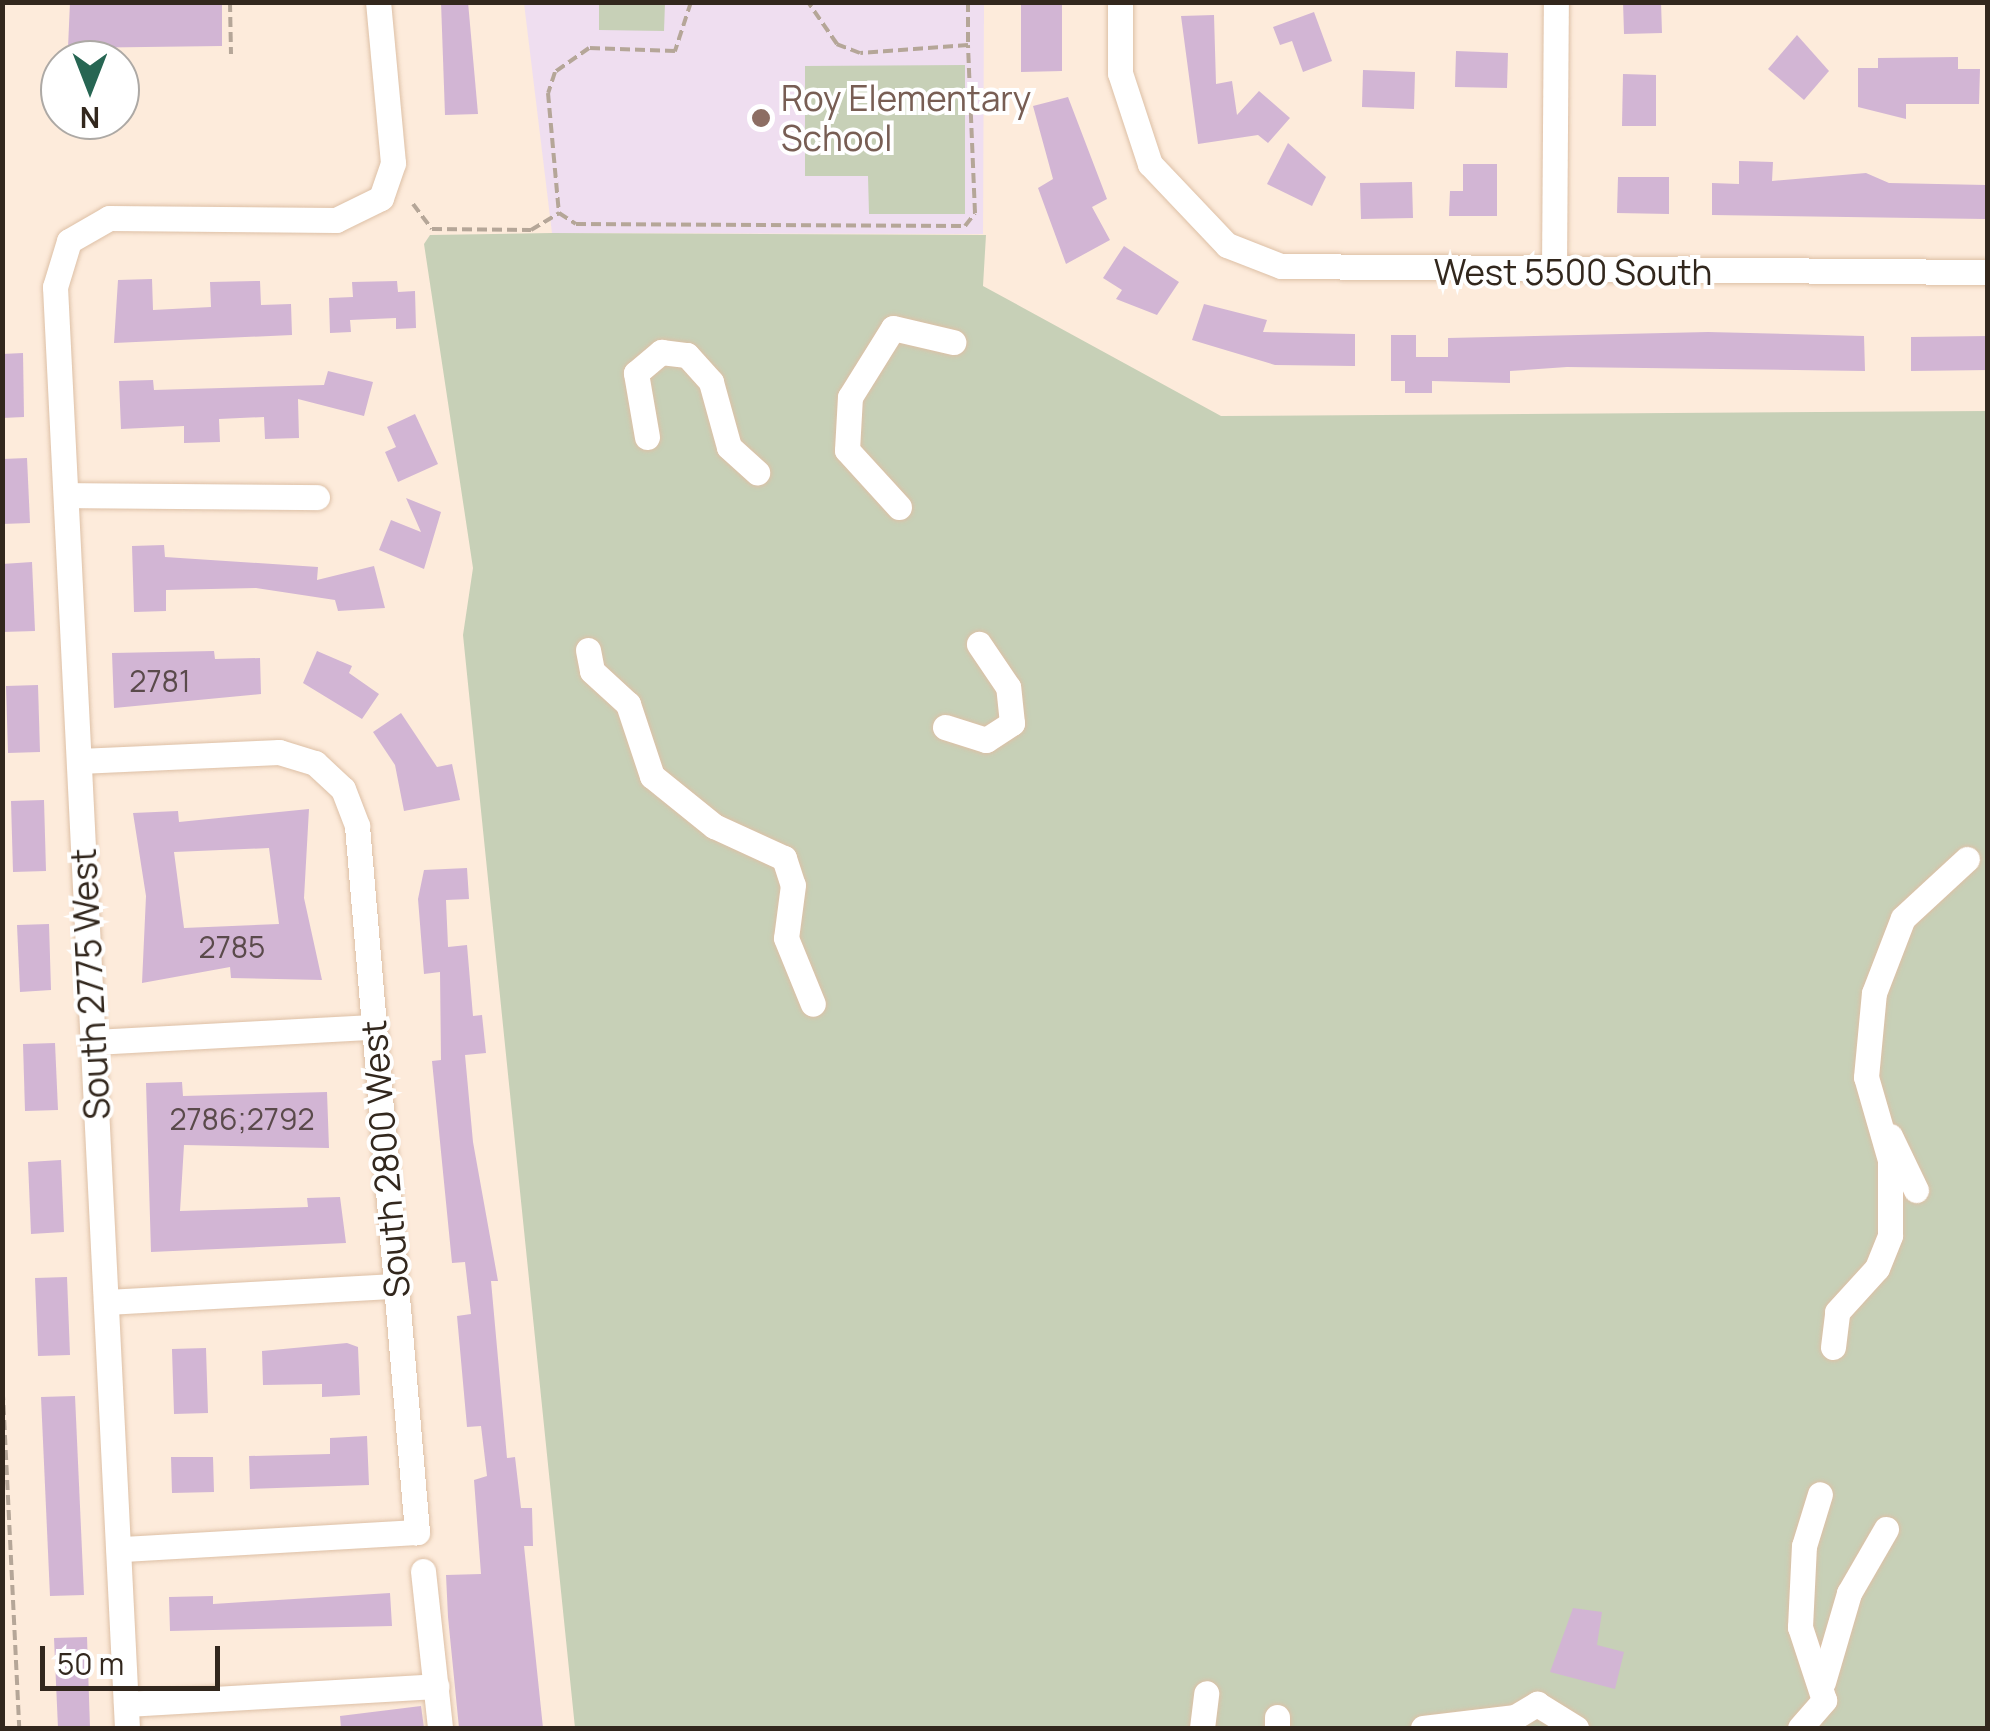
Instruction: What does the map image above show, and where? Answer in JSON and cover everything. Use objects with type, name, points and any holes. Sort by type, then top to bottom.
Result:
[{"type":"street","name":"South 2775 West","points":[[126,1716],[55,288],[69,240],[109,218],[336,220],[381,198],[393,164],[378,2]]},
{"type":"street","name":"West 5500 South","points":[[1120,2],[1132,126],[1178,202],[1227,244],[1281,266],[1554,272],[1988,272]]},
{"type":"street","points":[[1554,272],[1556,2]]},
{"type":"street","points":[[899,507],[848,450],[850,397],[893,328],[953,342]]},
{"type":"street","points":[[648,437],[636,373],[661,352],[687,355],[711,382],[729,447],[757,472]]},
{"type":"street","points":[[66,495],[317,496]]},
{"type":"street","points":[[946,727],[986,740],[1012,723],[1008,686],[979,644]]},
{"type":"street","points":[[588,650],[592,672],[628,704],[652,776],[714,826],[784,858],[793,884],[786,938],[813,1004]]},
{"type":"street","name":"South 2800 West","points":[[79,761],[278,752],[316,763],[343,789],[357,826],[417,1532],[118,1549]]},
{"type":"street","points":[[1833,1347],[1837,1312],[1887,1246],[1905,1176],[1866,1077],[1874,993],[1903,918],[1966,859]]},
{"type":"street","points":[[93,1042],[374,1027]]},
{"type":"street","points":[[106,1302],[396,1286]]},
{"type":"street","points":[[1820,1494],[1804,1546],[1800,1627],[1822,1667]]},
{"type":"street","points":[[1806,1727],[1822,1667],[1850,1593],[1886,1529]]},
{"type":"street","points":[[423,1571],[440,1728]]},
{"type":"street","points":[[126,1716],[436,1686]]},
{"type":"street","points":[[1202,1728],[1206,1693]]},
{"type":"street","points":[[1423,1728],[1546,1704],[1576,1728]]},
{"type":"path","points":[[230,2],[231,54]]},
{"type":"path","points":[[559,213],[548,94],[556,72],[589,48],[675,51],[691,2]]},
{"type":"path","points":[[808,2],[837,44],[860,53],[968,45]]},
{"type":"path","points":[[559,213],[576,224],[965,226],[975,213],[968,2]]},
{"type":"path","points":[[413,204],[432,229],[531,230],[559,213]]},
{"type":"path","points":[[2,1375],[20,1728]]},
{"type":"shaded area","name":"Roy Elementary School","points":[[524,3],[984,3],[983,234],[552,233]]},
{"type":"green space","points":[[599,3],[665,3],[664,31],[599,30]]},
{"type":"green space","points":[[965,65],[965,214],[869,214],[868,176],[805,176],[805,66]]},
{"type":"green space","points":[[430,235],[986,235],[983,286],[1221,416],[1987,411],[1987,1728],[575,1728],[463,635],[473,568],[424,244]]},
{"type":"building","points":[[70,2],[222,2],[222,46],[140,47],[140,40],[68,40]]},
{"type":"building","points":[[441,2],[468,2],[478,114],[445,115]]},
{"type":"building","points":[[1021,2],[1062,2],[1062,71],[1021,72]]},
{"type":"building","points":[[1623,2],[1661,2],[1662,33],[1624,34]]},
{"type":"building","points":[[1314,12],[1332,61],[1303,72],[1292,41],[1280,45],[1273,27]]},
{"type":"building","points":[[1214,15],[1216,84],[1232,81],[1237,115],[1259,91],[1290,118],[1268,143],[1258,135],[1198,144],[1181,16]]},
{"type":"building","points":[[1797,35],[1829,71],[1804,100],[1768,69]]},
{"type":"building","points":[[1456,51],[1508,53],[1507,88],[1455,87]]},
{"type":"building","points":[[1958,57],[1958,69],[1980,69],[1979,104],[1906,104],[1906,119],[1858,107],[1858,68],[1878,68],[1878,58]]},
{"type":"building","points":[[1363,70],[1415,72],[1414,109],[1362,107]]},
{"type":"building","points":[[1623,74],[1656,75],[1656,126],[1622,126]]},
{"type":"building","points":[[1068,97],[1107,199],[1092,207],[1110,240],[1066,264],[1038,188],[1053,179],[1033,106]]},
{"type":"building","points":[[1288,143],[1326,177],[1312,206],[1267,184]]},
{"type":"building","points":[[1739,161],[1773,162],[1772,181],[1866,173],[1889,183],[1986,185],[1985,219],[1712,215],[1712,183],[1739,184]]},
{"type":"building","points":[[1463,164],[1497,164],[1497,216],[1449,216],[1450,191],[1463,191]]},
{"type":"building","points":[[1618,177],[1669,177],[1669,214],[1617,213]]},
{"type":"building","points":[[1412,182],[1413,218],[1361,219],[1360,183]]},
{"type":"building","points":[[1124,246],[1179,282],[1157,315],[1116,299],[1122,290],[1103,278]]},
{"type":"building","points":[[152,279],[153,310],[211,307],[210,282],[260,281],[261,305],[291,304],[292,335],[114,343],[118,280]]},
{"type":"building","points":[[397,281],[398,292],[415,291],[416,328],[396,329],[396,318],[350,320],[351,332],[330,333],[329,298],[353,297],[352,282]]},
{"type":"building","points":[[1204,304],[1267,320],[1263,332],[1355,334],[1355,366],[1275,365],[1192,340]]},
{"type":"building","points":[[1708,332],[1864,336],[1865,371],[1567,367],[1510,371],[1510,383],[1432,381],[1432,393],[1405,393],[1405,381],[1391,381],[1391,335],[1416,335],[1416,357],[1448,357],[1448,338]]},
{"type":"building","points":[[1988,336],[1988,370],[1911,371],[1911,337]]},
{"type":"building","points":[[23,353],[24,417],[2,418],[2,354]]},
{"type":"building","points":[[328,371],[373,382],[364,416],[298,399],[299,438],[265,439],[264,417],[219,419],[220,442],[184,443],[184,426],[121,429],[119,381],[153,380],[154,390],[324,385]]},
{"type":"building","points":[[415,414],[438,464],[398,482],[385,452],[396,447],[387,427]]},
{"type":"building","points":[[27,458],[30,523],[2,524],[2,459]]},
{"type":"building","points":[[406,498],[441,512],[424,569],[379,550],[391,520],[421,532]]},
{"type":"building","points":[[164,545],[165,557],[318,567],[317,580],[374,566],[385,608],[338,611],[335,600],[256,588],[166,590],[166,611],[134,612],[132,546]]},
{"type":"building","points":[[32,562],[35,631],[2,632],[2,564]]},
{"type":"building","points":[[214,651],[215,659],[260,658],[261,694],[114,708],[112,653]]},
{"type":"building","points":[[317,651],[352,666],[349,673],[379,694],[362,719],[303,683]]},
{"type":"building","points":[[38,685],[40,752],[8,753],[6,686]]},
{"type":"building","points":[[401,713],[437,767],[452,764],[460,800],[404,811],[395,765],[373,732]]},
{"type":"building","points":[[44,800],[46,871],[13,872],[11,801]]},
{"type":"building","points":[[309,809],[304,898],[322,980],[231,978],[230,967],[142,983],[146,896],[133,813],[178,811],[179,822]],"holes":[[[269,848],[279,924],[184,928],[174,852]]]},
{"type":"building","points":[[467,868],[469,899],[446,900],[448,947],[467,945],[473,1016],[482,1015],[486,1053],[465,1055],[473,1142],[498,1281],[491,1281],[507,1458],[515,1457],[521,1508],[532,1508],[533,1546],[524,1546],[543,1728],[459,1728],[448,1617],[446,1575],[481,1574],[474,1480],[487,1476],[481,1426],[467,1427],[457,1316],[471,1314],[465,1262],[452,1263],[432,1061],[441,1060],[440,972],[424,974],[418,899],[424,870]]},
{"type":"building","points":[[49,924],[51,990],[20,992],[17,925]]},
{"type":"building","points":[[55,1043],[58,1110],[25,1111],[23,1044]]},
{"type":"building","points":[[182,1082],[183,1096],[327,1092],[329,1148],[184,1145],[180,1211],[308,1207],[307,1198],[340,1197],[346,1243],[151,1252],[146,1083]]},
{"type":"building","points":[[61,1160],[64,1232],[31,1234],[28,1162]]},
{"type":"building","points":[[67,1277],[70,1355],[38,1356],[35,1278]]},
{"type":"building","points":[[347,1343],[358,1347],[360,1395],[322,1397],[322,1384],[263,1385],[262,1351]]},
{"type":"building","points":[[206,1348],[208,1413],[174,1414],[172,1349]]},
{"type":"building","points":[[75,1396],[84,1595],[50,1596],[41,1397]]},
{"type":"building","points":[[367,1436],[369,1485],[250,1489],[249,1456],[330,1454],[330,1438]]},
{"type":"building","points":[[171,1457],[213,1457],[214,1492],[172,1493]]},
{"type":"building","points":[[390,1593],[392,1626],[170,1631],[169,1597],[213,1596],[213,1604]]},
{"type":"building","points":[[1573,1608],[1602,1612],[1597,1645],[1624,1652],[1615,1689],[1550,1672]]},
{"type":"building","points":[[87,1637],[90,1728],[58,1728],[54,1638]]},
{"type":"building","points":[[421,1706],[424,1728],[341,1728],[340,1716]]},
{"type":"place","name":"Roy Elementary School","points":[[761,118]]}]
